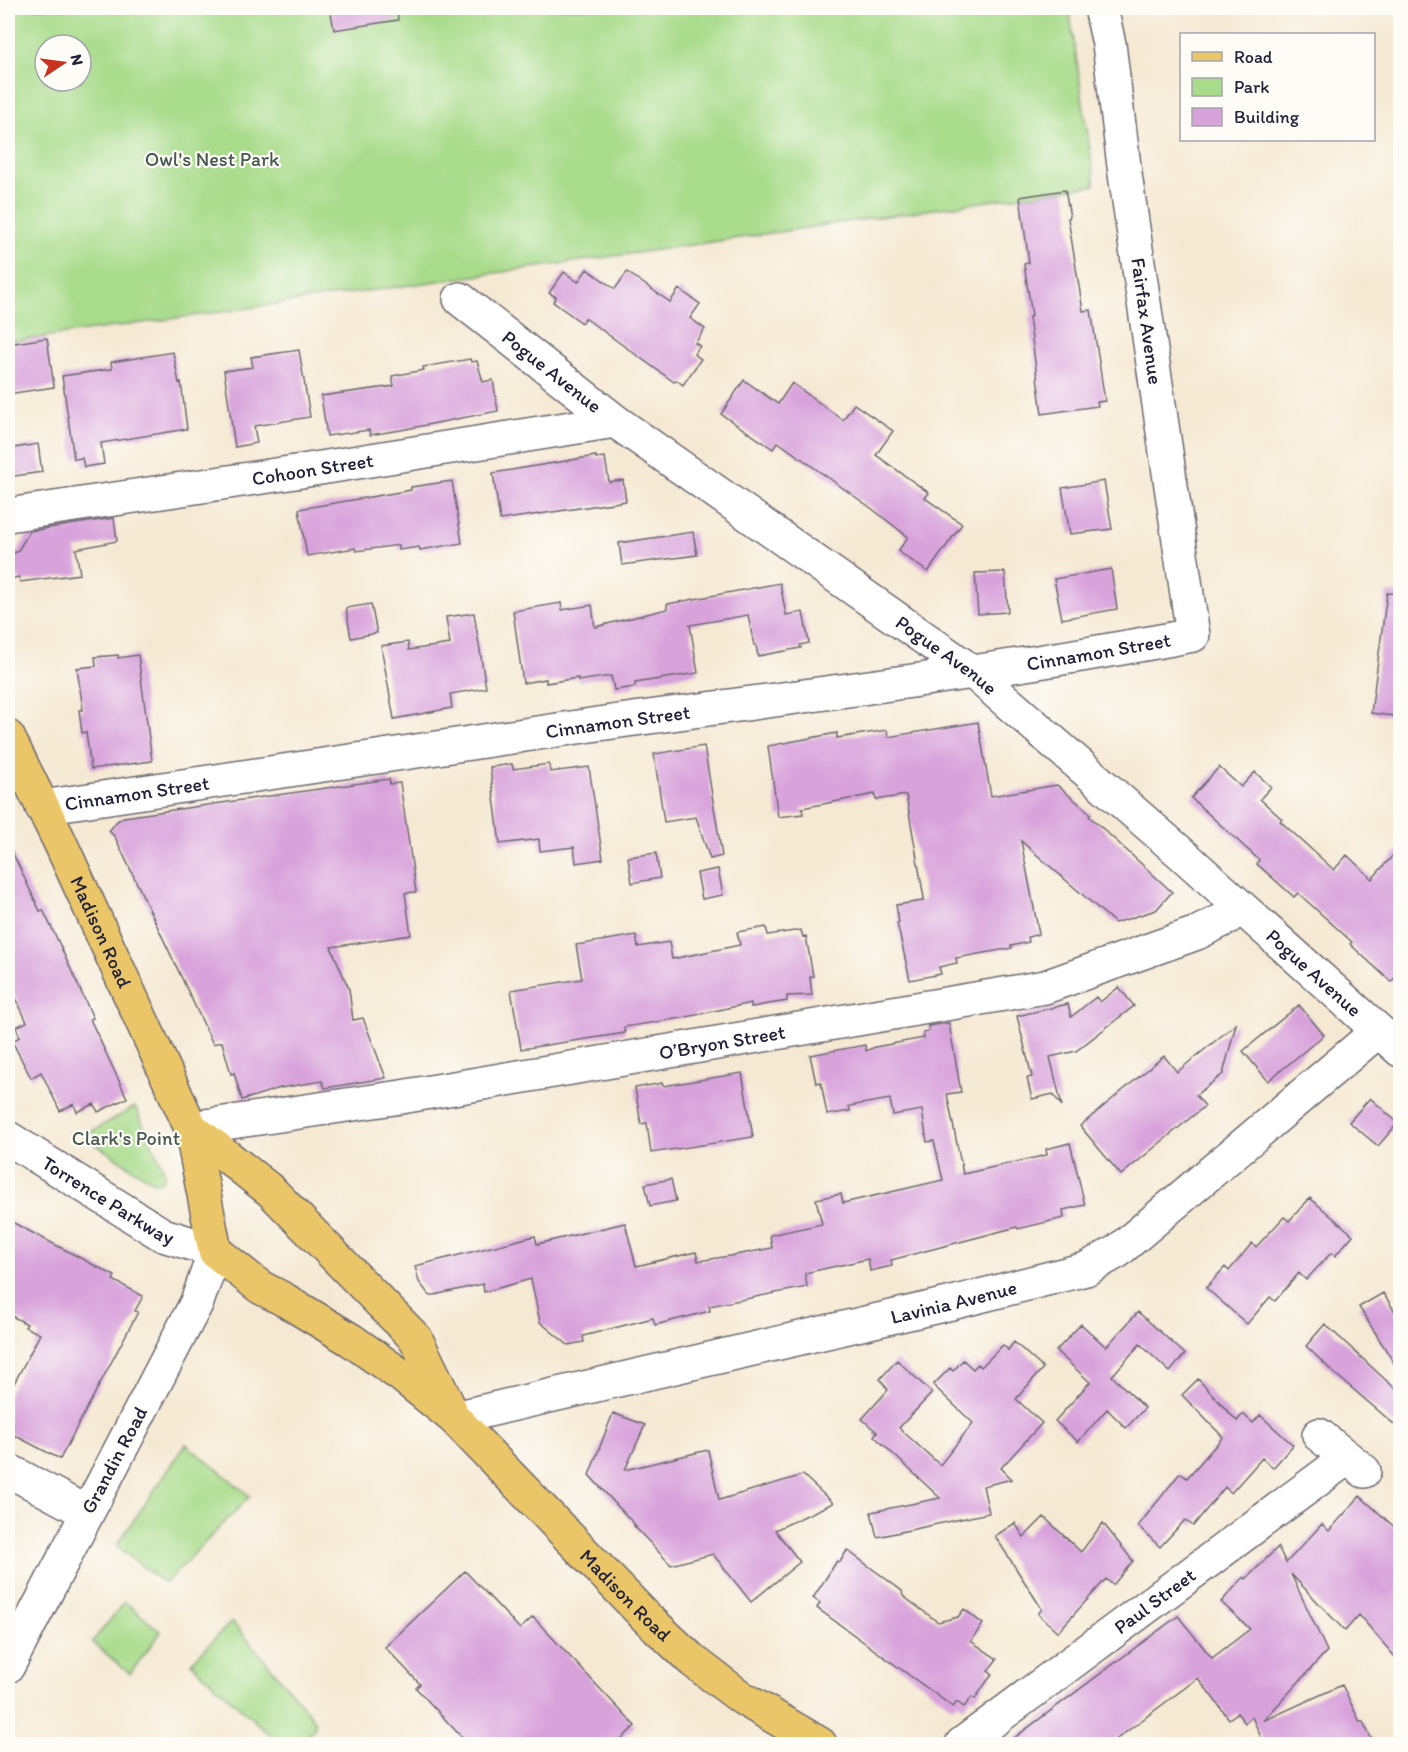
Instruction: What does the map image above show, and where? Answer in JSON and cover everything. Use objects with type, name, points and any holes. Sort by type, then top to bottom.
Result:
[{"type":"main road","name":"Madison Road","points":[[8,737],[59,840],[191,1128],[215,1251],[260,1287],[351,1340],[402,1376],[454,1418],[646,1617],[693,1661],[742,1698],[820,1744]]},
{"type":"main road","name":"Madison Road","points":[[191,1128],[271,1191],[416,1339],[454,1418]]},
{"type":"street","name":"Fairfax Avenue","points":[[1101,8],[1109,44],[1125,174],[1193,635]]},
{"type":"street","name":"Pogue Avenue","points":[[460,299],[615,421],[974,673],[1174,847],[1389,1040]]},
{"type":"street","name":"Cohoon Street","points":[[8,514],[615,421]]},
{"type":"street","name":"Cinnamon Street","points":[[42,807],[385,757],[476,741],[974,673],[1193,635]]},
{"type":"street","name":"O’Bryon Street","points":[[191,1128],[401,1097],[1046,987],[1197,933],[1227,918],[1239,907]]},
{"type":"street","name":"Lavinia Avenue","points":[[454,1418],[952,1303],[1086,1269],[1118,1251],[1389,1040]]},
{"type":"street","name":"Torrence Parkway","points":[[8,1138],[163,1235],[215,1251]]},
{"type":"street","name":"Grandin Road","points":[[8,1666],[197,1302],[215,1251]]},
{"type":"street","name":"Paul Street","points":[[962,1744],[1356,1465],[1319,1435]]},
{"type":"street","points":[[8,1470],[86,1512]]},
{"type":"green space","name":"Owl's Nest Park","points":[[8,8],[1069,8],[1095,185],[8,342]]},
{"type":"green space","name":"Clark's Point","points":[[135,1107],[165,1174],[163,1180],[158,1183],[83,1136]]},
{"type":"green space","points":[[186,1444],[250,1496],[165,1584],[116,1546]]},
{"type":"green space","points":[[125,1602],[161,1632],[130,1674],[92,1642]]},
{"type":"green space","points":[[232,1621],[315,1720],[315,1727],[300,1744],[280,1744],[191,1663]]},
{"type":"building","points":[[330,8],[397,8],[398,20],[334,30]]},
{"type":"building","points":[[1065,190],[1083,311],[1091,310],[1105,401],[1097,402],[1098,406],[1042,414],[1029,317],[1032,316],[1024,264],[1029,263],[1020,197]]},
{"type":"building","points":[[587,269],[615,289],[627,272],[670,302],[679,289],[700,304],[690,318],[705,329],[695,343],[700,346],[694,354],[701,359],[683,385],[676,380],[674,382],[585,318],[582,323],[553,302],[556,297],[549,293],[564,272],[578,282]]},
{"type":"building","points":[[47,338],[54,387],[8,394],[8,344]]},
{"type":"building","points":[[299,350],[310,417],[254,426],[257,443],[235,447],[224,371],[253,367],[251,357]]},
{"type":"building","points":[[173,352],[179,383],[181,382],[187,429],[101,443],[104,464],[84,467],[82,458],[74,459],[62,376],[112,369],[111,362]]},
{"type":"building","points":[[470,359],[471,362],[477,361],[483,382],[493,380],[498,411],[370,435],[369,430],[327,436],[321,396],[394,386],[392,376],[424,370],[423,367]]},
{"type":"building","points":[[744,380],[778,404],[792,383],[843,420],[854,404],[893,431],[876,455],[929,493],[925,498],[962,524],[928,572],[898,551],[908,537],[871,508],[778,442],[773,449],[721,414]]},
{"type":"building","points":[[38,444],[42,472],[8,477],[8,449]]},
{"type":"building","points":[[596,456],[596,458],[605,457],[609,482],[623,480],[626,501],[500,520],[493,473]]},
{"type":"building","points":[[452,481],[462,543],[420,550],[419,547],[399,550],[399,545],[356,551],[355,548],[307,556],[299,509]]},
{"type":"building","points":[[1104,481],[1112,529],[1070,534],[1062,488]]},
{"type":"building","points":[[114,518],[117,541],[76,549],[80,574],[20,582],[19,577],[8,579],[8,554],[17,552],[30,531]]},
{"type":"building","points":[[693,532],[697,555],[622,565],[619,543]]},
{"type":"building","points":[[1111,569],[1117,609],[1062,619],[1054,579]]},
{"type":"building","points":[[1005,572],[1008,612],[978,614],[975,573]]},
{"type":"building","points":[[780,583],[786,615],[803,612],[809,643],[800,645],[801,648],[758,656],[748,615],[690,625],[698,673],[635,683],[635,687],[614,690],[611,676],[578,681],[578,678],[546,683],[546,679],[523,683],[513,611],[561,603],[562,610],[592,605],[595,627],[667,609],[667,604]]},
{"type":"building","points":[[1387,593],[1401,593],[1401,717],[1371,713]]},
{"type":"building","points":[[371,604],[377,633],[351,638],[346,608]]},
{"type":"building","points":[[474,613],[486,688],[450,694],[452,708],[394,719],[381,646],[408,642],[409,650],[450,644],[446,617]]},
{"type":"building","points":[[118,655],[118,658],[138,655],[152,761],[91,769],[86,732],[82,733],[79,710],[83,710],[77,668],[96,666],[95,657]]},
{"type":"building","points":[[978,722],[991,796],[1057,785],[1091,814],[1089,816],[1172,892],[1156,910],[1115,923],[1021,841],[1039,934],[1028,937],[1029,942],[1011,946],[1012,948],[956,958],[957,963],[939,967],[941,974],[910,980],[897,923],[899,923],[896,905],[923,901],[924,898],[906,795],[876,800],[875,794],[802,808],[803,814],[778,817],[768,746],[837,733],[837,738],[887,730],[888,737]]},
{"type":"building","points":[[704,746],[722,856],[710,859],[696,817],[664,822],[654,754]]},
{"type":"building","points":[[512,764],[513,769],[549,764],[550,772],[589,767],[603,859],[576,863],[574,847],[540,851],[539,839],[500,844],[490,767]]},
{"type":"building","points":[[1219,767],[1241,787],[1255,772],[1271,787],[1260,799],[1282,819],[1280,821],[1334,870],[1347,855],[1372,879],[1401,846],[1401,971],[1391,982],[1350,944],[1352,942],[1298,893],[1294,897],[1257,864],[1259,860],[1191,798]]},
{"type":"building","points":[[389,779],[390,784],[400,783],[416,892],[405,893],[411,935],[331,947],[349,989],[353,1020],[363,1018],[386,1078],[325,1088],[322,1081],[280,1088],[242,1100],[234,1073],[231,1074],[222,1042],[213,1044],[115,837],[109,831],[117,821],[124,817]]},
{"type":"building","points":[[8,843],[40,911],[43,910],[58,941],[93,1018],[90,1019],[127,1098],[98,1112],[94,1104],[77,1112],[74,1104],[60,1111],[41,1072],[31,1078],[12,1041],[20,1037],[16,1027],[27,1022],[8,981]]},
{"type":"building","points":[[656,853],[660,878],[632,883],[628,857]]},
{"type":"building","points":[[718,869],[723,895],[702,899],[697,873]]},
{"type":"building","points":[[766,927],[768,935],[801,930],[803,937],[806,936],[813,976],[810,977],[812,995],[787,996],[787,1001],[751,1007],[751,1003],[682,1018],[624,1027],[625,1033],[521,1049],[511,990],[582,979],[576,945],[636,935],[638,947],[669,942],[672,959],[740,945],[737,932]]},
{"type":"building","points":[[1119,987],[1134,1006],[1076,1051],[1050,1057],[1062,1106],[1053,1094],[1032,1099],[1027,1078],[1032,1077],[1017,1016],[1068,1004],[1071,1017],[1096,997],[1100,1002]]},
{"type":"building","points":[[1299,1005],[1324,1035],[1268,1081],[1243,1051]]},
{"type":"building","points":[[949,1023],[961,1092],[947,1094],[963,1174],[1047,1155],[1046,1149],[1070,1143],[1085,1205],[1063,1210],[1064,1218],[1018,1229],[1017,1227],[891,1260],[892,1266],[870,1271],[868,1259],[805,1273],[807,1287],[709,1306],[710,1311],[655,1325],[653,1318],[583,1336],[584,1342],[568,1345],[540,1322],[531,1279],[484,1292],[483,1284],[430,1296],[419,1282],[415,1266],[535,1236],[537,1244],[625,1223],[636,1266],[696,1252],[698,1261],[772,1248],[770,1235],[822,1224],[816,1199],[841,1194],[843,1203],[943,1180],[934,1141],[927,1142],[922,1110],[893,1115],[890,1099],[849,1106],[850,1111],[827,1115],[821,1082],[816,1083],[810,1055],[865,1045],[866,1051],[875,1047],[924,1038],[923,1032],[929,1031],[928,1026]]},
{"type":"building","points":[[1236,1024],[1223,1074],[1196,1095],[1205,1106],[1121,1175],[1080,1126],[1164,1056],[1177,1072]]},
{"type":"building","points":[[742,1073],[753,1137],[651,1153],[647,1123],[641,1124],[635,1088],[662,1083],[663,1086]]},
{"type":"building","points":[[1370,1098],[1398,1123],[1378,1146],[1349,1122]]},
{"type":"building","points":[[671,1179],[676,1201],[650,1206],[645,1184]]},
{"type":"building","points":[[1310,1198],[1353,1235],[1335,1256],[1331,1253],[1306,1280],[1299,1273],[1275,1301],[1270,1297],[1247,1324],[1206,1288],[1225,1267],[1229,1271],[1252,1243],[1256,1247],[1284,1217],[1289,1221]]},
{"type":"building","points":[[8,1220],[115,1276],[113,1280],[143,1296],[135,1311],[138,1312],[60,1459],[8,1432],[8,1395],[40,1334],[25,1327],[27,1324],[8,1314]]},
{"type":"building","points":[[1383,1293],[1401,1321],[1401,1374],[1359,1307]]},
{"type":"building","points":[[1138,1312],[1185,1354],[1170,1372],[1140,1344],[1112,1376],[1145,1408],[1126,1428],[1107,1409],[1078,1442],[1055,1421],[1090,1382],[1056,1351],[1081,1324],[1106,1347]]},
{"type":"building","points":[[1325,1324],[1401,1394],[1401,1430],[1306,1346]]},
{"type":"building","points":[[1014,1342],[1043,1368],[1016,1399],[1042,1423],[1001,1468],[1012,1479],[983,1486],[989,1513],[877,1537],[871,1512],[940,1498],[874,1436],[877,1432],[862,1419],[888,1390],[880,1379],[897,1360],[932,1393],[899,1428],[940,1465],[973,1423],[933,1385],[950,1368],[953,1371],[963,1360],[973,1369],[978,1364],[981,1367],[1003,1345],[1008,1350]]},
{"type":"building","points":[[1198,1379],[1237,1421],[1243,1414],[1253,1423],[1260,1415],[1293,1445],[1273,1468],[1262,1458],[1231,1493],[1225,1487],[1193,1526],[1185,1520],[1160,1547],[1138,1526],[1180,1473],[1187,1478],[1223,1437],[1182,1395]]},
{"type":"building","points":[[613,1413],[645,1425],[625,1470],[708,1450],[719,1500],[803,1475],[833,1503],[775,1530],[800,1562],[751,1602],[713,1554],[671,1565],[589,1475]]},
{"type":"building","points":[[1360,1496],[1401,1533],[1401,1664],[1359,1615],[1345,1631],[1291,1574],[1327,1651],[1263,1721],[1342,1685],[1360,1722],[1363,1722],[1374,1744],[1264,1744],[1252,1717],[1245,1723],[1237,1713],[1229,1719],[1198,1678],[1110,1744],[1006,1744],[1178,1616],[1212,1658],[1250,1629],[1221,1602],[1244,1577],[1246,1579],[1278,1547],[1286,1563],[1322,1524],[1329,1531]]},
{"type":"building","points":[[1044,1517],[1081,1552],[1103,1523],[1133,1561],[1113,1585],[1106,1579],[1058,1632],[1038,1614],[1042,1609],[995,1536],[1015,1523],[1024,1537]]},
{"type":"building","points":[[847,1550],[902,1591],[903,1596],[938,1622],[958,1617],[964,1609],[983,1624],[971,1641],[997,1659],[988,1671],[992,1674],[975,1699],[972,1697],[964,1707],[957,1702],[953,1707],[817,1608],[820,1603],[813,1598],[837,1561],[840,1562]]},
{"type":"building","points":[[465,1571],[520,1629],[533,1617],[635,1726],[616,1744],[468,1744],[416,1688],[420,1684],[385,1647]]}]
